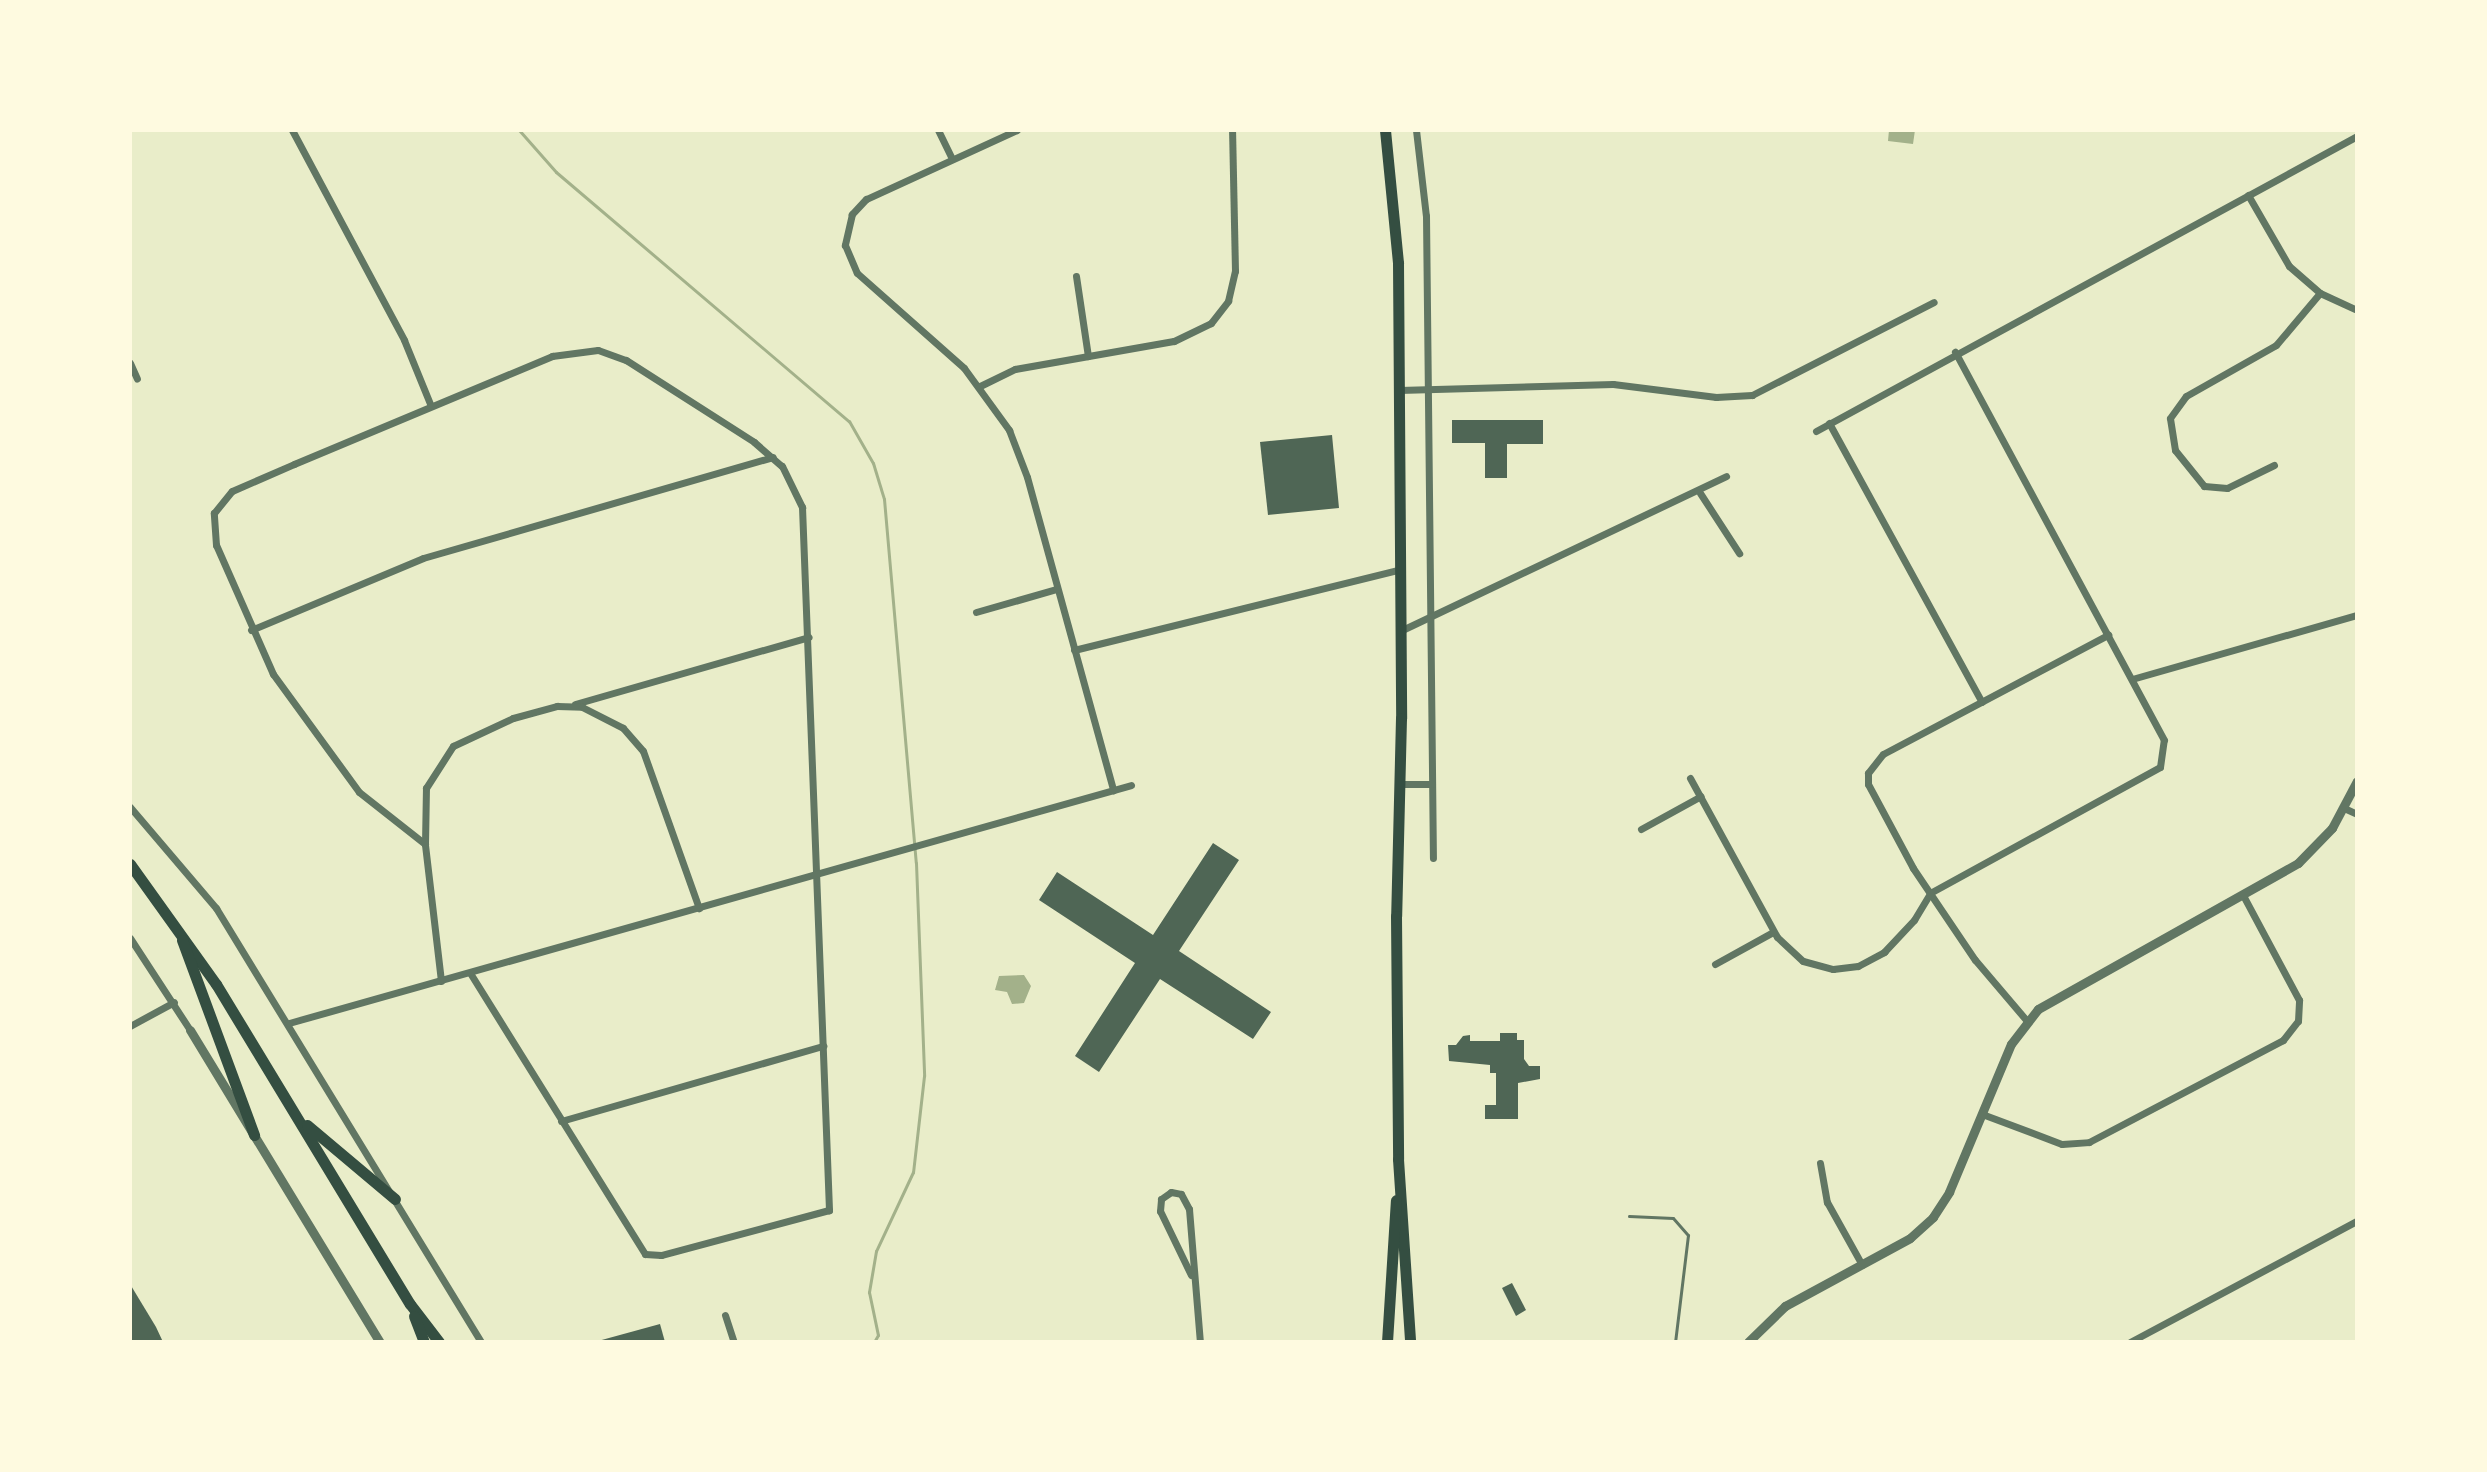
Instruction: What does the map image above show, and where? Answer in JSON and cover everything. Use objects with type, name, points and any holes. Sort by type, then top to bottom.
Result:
[{"type":"main road","points":[[1385,130],[1395,204],[1401,569],[1398,1159],[1387,1342]]},
{"type":"main road","points":[[130,864],[176,925],[297,1116],[410,1304],[439,1342]]},
{"type":"main road","points":[[176,925],[254,1135]]},
{"type":"main road","points":[[297,1116],[395,1199]]},
{"type":"main road","points":[[1398,1159],[1410,1342]]},
{"type":"main road","points":[[410,1304],[424,1342]]},
{"type":"street","points":[[292,130],[404,340],[431,406]]},
{"type":"street","points":[[938,130],[951,157]]},
{"type":"street","points":[[1017,130],[951,157],[866,199],[852,214],[845,245],[857,273],[980,386],[1020,454],[1113,790]]},
{"type":"street","points":[[980,386],[1015,369],[1186,338],[1222,311],[1235,271],[1232,130]]},
{"type":"street","points":[[1416,130],[1426,216],[1433,858]]},
{"type":"street","points":[[1816,431],[1955,352],[2357,136]]},
{"type":"street","points":[[2248,195],[2278,251],[2320,293],[2357,310]]},
{"type":"street","points":[[1076,276],[1088,356]]},
{"type":"street","points":[[2274,465],[2227,488],[2204,486],[2175,450],[2170,418],[2186,396],[2276,345],[2320,293]]},
{"type":"street","points":[[1399,390],[1613,384],[1716,397],[1752,395],[1934,302]]},
{"type":"street","points":[[425,844],[347,779],[273,674],[251,630],[213,532],[214,513],[225,496],[552,356],[598,350],[626,360],[773,457],[796,491],[805,521],[829,1210],[661,1255],[639,1249],[470,973]]},
{"type":"street","points":[[1690,778],[1773,932],[1803,961],[1833,969],[1858,966],[1899,939],[1930,893],[2160,767],[2164,740],[1955,352]]},
{"type":"street","points":[[130,363],[137,379]]},
{"type":"street","points":[[1829,423],[1982,702]]},
{"type":"street","points":[[251,630],[423,558],[773,457]]},
{"type":"street","points":[[1400,631],[1641,515],[1700,493],[1726,476]]},
{"type":"street","points":[[1700,493],[1739,553]]},
{"type":"street","points":[[1074,650],[1401,569]]},
{"type":"street","points":[[976,612],[1057,589]]},
{"type":"street","points":[[2132,679],[2357,615]]},
{"type":"street","points":[[2027,1021],[1982,969],[1930,893],[1868,784],[1868,773],[1876,759],[2108,635]]},
{"type":"street","points":[[441,981],[425,844],[426,788],[453,746],[484,727],[573,705],[809,637]]},
{"type":"street","points":[[573,705],[612,720],[643,751],[699,908]]},
{"type":"street","points":[[1748,1342],[1785,1306],[1910,1238],[1933,1217],[1982,1114],[2005,1056],[2027,1021],[2056,996],[2298,863],[2344,808],[2357,781]]},
{"type":"street","points":[[1400,784],[1432,784]]},
{"type":"street","points":[[289,1023],[1131,785]]},
{"type":"street","points":[[1641,829],[1701,796]]},
{"type":"street","points":[[2344,808],[2357,814]]},
{"type":"street","points":[[132,812],[216,908],[481,1342]]},
{"type":"street","points":[[1982,1114],[2062,1144],[2089,1142],[2283,1040],[2298,1021],[2299,1000],[2243,895]]},
{"type":"street","points":[[1715,964],[1773,932]]},
{"type":"street","points":[[130,939],[174,1002],[380,1342]]},
{"type":"street","points":[[130,1026],[174,1002]]},
{"type":"street","points":[[561,1121],[823,1046]]},
{"type":"street","points":[[1820,1163],[1824,1193],[1862,1265]]},
{"type":"street","points":[[1191,1275],[1160,1211],[1161,1199],[1171,1192],[1181,1194],[1189,1209],[1191,1275],[1200,1342]]},
{"type":"street","points":[[2130,1342],[2357,1221]]},
{"type":"street","points":[[725,1315],[734,1342]]},
{"type":"lane","points":[[1629,1216],[1673,1218],[1688,1235],[1675,1342]]},
{"type":"shaded area","points":[[1889,130],[1915,130],[1913,144],[1888,141]]},
{"type":"shaded area","points":[[1024,975],[1031,986],[1024,1003],[1012,1004],[1007,992],[995,990],[999,976]]},
{"type":"building","points":[[1452,420],[1543,420],[1543,444],[1507,444],[1507,478],[1485,478],[1485,443],[1452,443]]},
{"type":"building","points":[[1332,435],[1339,508],[1268,515],[1260,442]]},
{"type":"building","points":[[1213,843],[1239,860],[1179,951],[1271,1012],[1253,1039],[1160,979],[1099,1072],[1075,1056],[1135,963],[1039,900],[1057,872],[1153,935]]},
{"type":"building","points":[[1500,1033],[1517,1033],[1517,1040],[1524,1040],[1524,1059],[1529,1066],[1540,1066],[1540,1079],[1518,1083],[1518,1119],[1485,1119],[1485,1105],[1496,1105],[1496,1073],[1490,1073],[1490,1065],[1449,1061],[1448,1045],[1456,1045],[1463,1036],[1470,1035],[1470,1041],[1500,1041]]},
{"type":"building","points":[[1512,1283],[1526,1310],[1516,1316],[1502,1288]]},
{"type":"building","points":[[130,1284],[156,1327],[163,1342],[130,1342]]},
{"type":"building","points":[[660,1324],[665,1342],[598,1342],[598,1341]]},
{"type":"waterway","points":[[519,130],[556,172],[849,421],[873,463],[884,499],[916,863],[924,1076],[913,1172],[876,1251],[869,1292],[878,1335],[874,1342]]}]
